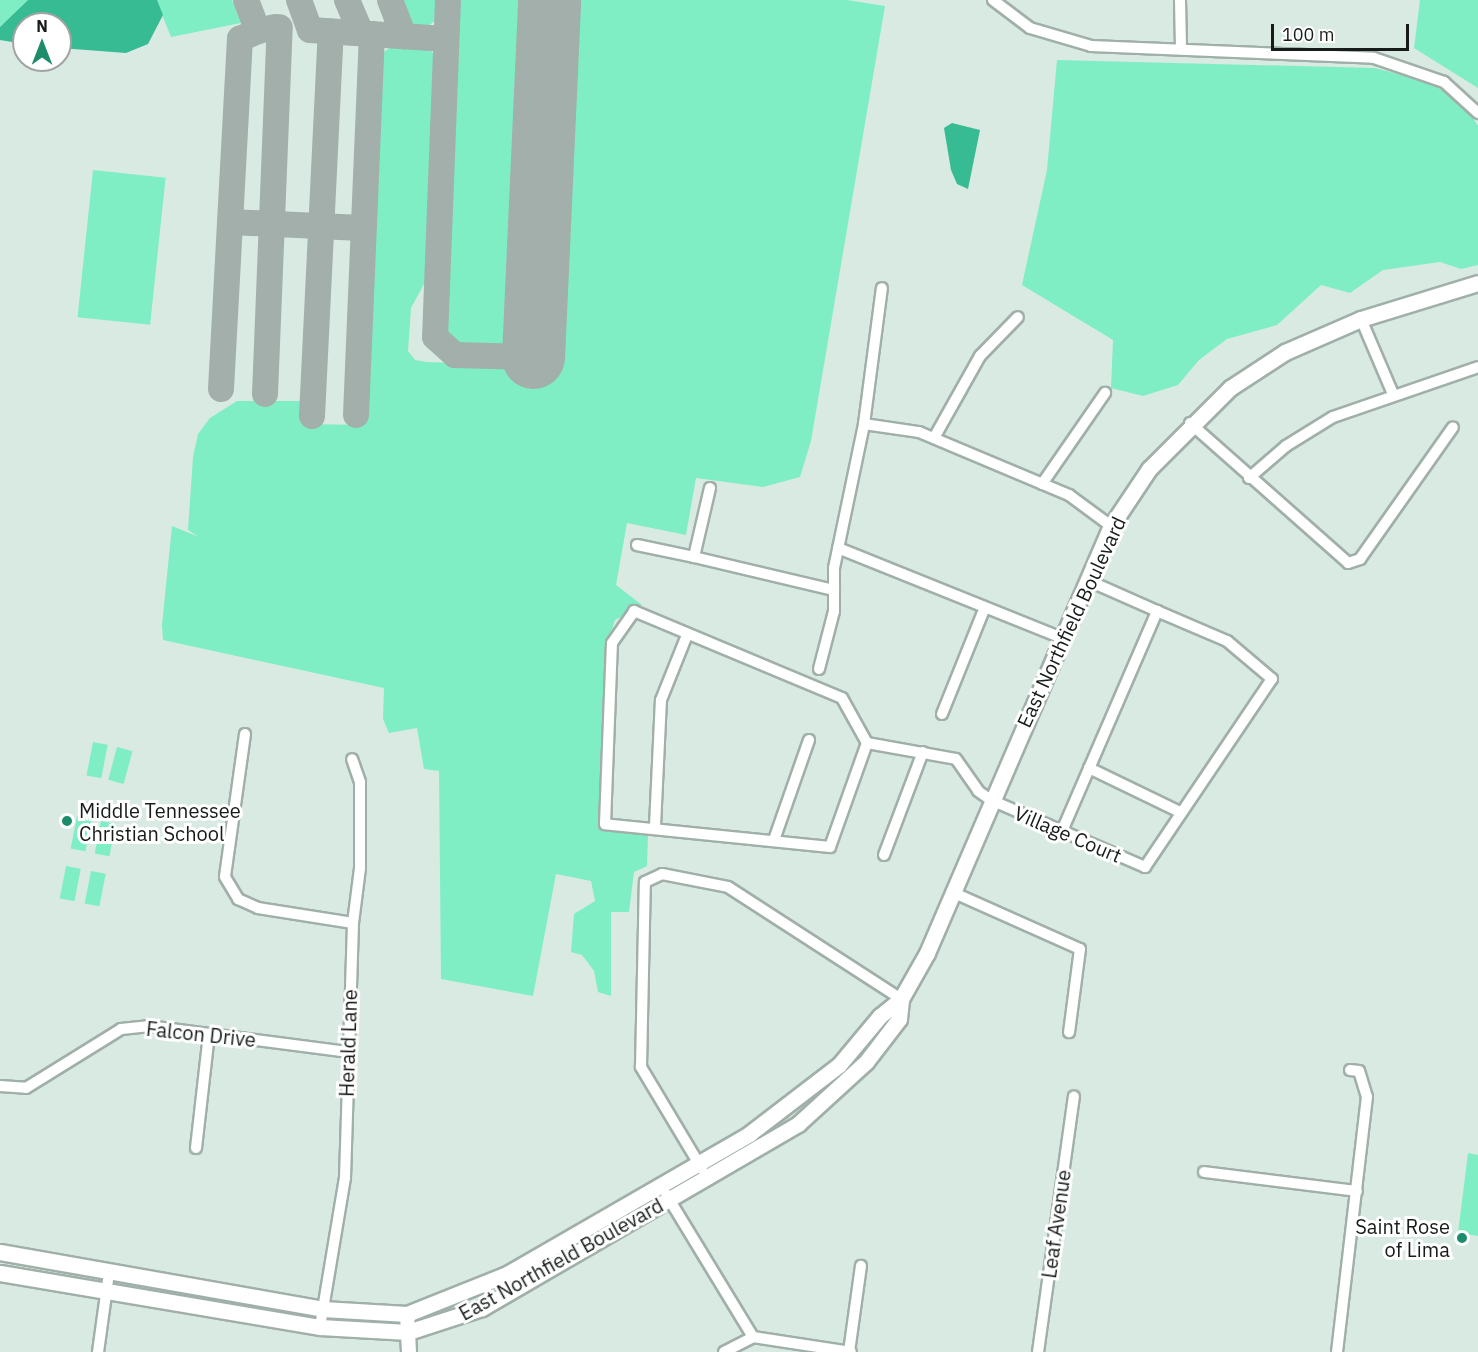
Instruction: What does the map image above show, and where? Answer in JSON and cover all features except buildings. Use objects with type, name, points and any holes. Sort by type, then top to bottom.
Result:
[{"type":"main road","name":"East Northfield Boulevard","points":[[0,1273],[320,1327],[408,1332],[482,1308],[798,1124],[832,1096],[899,1018],[901,999],[952,892],[1111,526],[1149,469],[1190,423],[1285,352],[1361,319],[1478,283]]},
{"type":"main road","name":"East Northfield Boulevard","points":[[0,1252],[323,1309],[407,1314],[507,1274],[660,1185],[797,1101],[901,999]]},
{"type":"street","points":[[993,0],[1030,28],[1091,46],[1374,57],[1444,82],[1478,113]]},
{"type":"street","points":[[1180,0],[1180,48]]},
{"type":"street","points":[[819,669],[834,590],[838,548],[864,424],[882,288]]},
{"type":"street","points":[[934,438],[980,356],[1018,316]]},
{"type":"street","points":[[1361,319],[1393,394]]},
{"type":"street","points":[[1249,478],[1286,446],[1333,417],[1393,394],[1478,367]]},
{"type":"street","points":[[1042,484],[1105,393]]},
{"type":"street","points":[[1190,423],[1249,478],[1348,563],[1360,559],[1453,427]]},
{"type":"street","points":[[864,424],[934,438],[1069,495],[1111,526]]},
{"type":"street","points":[[694,557],[710,488]]},
{"type":"street","points":[[637,545],[834,590]]},
{"type":"street","points":[[838,548],[1062,638]]},
{"type":"street","points":[[1087,580],[1227,641],[1272,679],[1180,812],[1089,768]]},
{"type":"street","points":[[942,714],[985,607]]},
{"type":"street","points":[[634,611],[687,635],[842,698],[867,743],[830,847],[655,826],[605,824],[612,644],[634,611]]},
{"type":"street","points":[[1062,831],[1156,611]]},
{"type":"street","points":[[655,826],[662,700],[687,635]]},
{"type":"street","points":[[245,734],[225,877],[238,899],[258,908],[353,923]]},
{"type":"street","points":[[774,840],[809,740]]},
{"type":"street","points":[[867,743],[956,759],[978,791],[991,800]]},
{"type":"street","points":[[884,855],[923,752]]},
{"type":"street","name":"Herald Lane","points":[[320,1327],[345,1178],[347,1052],[353,923],[360,868],[360,782],[352,759]]},
{"type":"street","name":"Village Court","points":[[991,800],[1145,867],[1180,812]]},
{"type":"street","points":[[707,1177],[641,1067],[645,882],[662,874],[728,887],[901,999]]},
{"type":"street","points":[[952,892],[1080,949],[1069,1032]]},
{"type":"street","name":"Falcon Drive","points":[[0,1086],[26,1088],[122,1029],[148,1026],[347,1052]]},
{"type":"street","points":[[196,1148],[209,1034]]},
{"type":"street","points":[[1337,1352],[1367,1097],[1359,1071],[1350,1070]]},
{"type":"street","name":"Leaf Avenue","points":[[1038,1352],[1074,1096]]},
{"type":"street","points":[[1204,1172],[1356,1191]]},
{"type":"street","points":[[660,1185],[753,1337]]},
{"type":"street","points":[[724,1352],[753,1337],[850,1352],[861,1266]]},
{"type":"street","points":[[98,1352],[109,1273]]},
{"type":"street","points":[[407,1314],[409,1352]]},
{"type":"shaded area","points":[[0,0],[28,0],[16,12],[12,12],[12,15],[0,27]]},
{"type":"shaded area","points":[[28,0],[157,0],[163,15],[148,44],[126,53],[72,49],[72,12],[16,12]]},
{"type":"shaded area","points":[[156,0],[232,0],[241,23],[171,37]]},
{"type":"shaded area","points":[[399,0],[441,0],[441,15],[424,30],[414,27]]},
{"type":"shaded area","points":[[456,0],[529,0],[515,336],[501,348],[463,349],[443,330]]},
{"type":"shaded area","points":[[570,0],[847,0],[885,6],[811,441],[800,477],[763,487],[696,478],[686,535],[627,523],[616,585],[642,605],[615,620],[606,648],[600,831],[648,835],[647,866],[634,872],[629,912],[611,912],[611,996],[598,992],[594,971],[582,955],[571,952],[574,914],[595,901],[591,881],[556,874],[533,996],[441,979],[439,771],[424,769],[417,728],[389,733],[383,719],[384,688],[163,640],[162,625],[172,526],[199,537],[188,530],[193,457],[198,434],[210,418],[237,401],[301,401],[304,424],[364,425],[379,55],[399,42],[426,46],[437,57],[438,68],[429,275],[411,308],[408,351],[415,360],[427,362],[557,366]]},
{"type":"shaded area","points":[[1420,0],[1478,0],[1478,88],[1414,48]]},
{"type":"shaded area","points":[[12,15],[12,42],[0,40],[0,27]]},
{"type":"shaded area","points":[[1057,60],[1375,68],[1431,83],[1466,107],[1478,126],[1478,265],[1461,269],[1440,262],[1383,270],[1350,293],[1321,285],[1277,325],[1227,339],[1199,360],[1178,385],[1143,396],[1111,388],[1113,340],[1022,285],[1047,170]]},
{"type":"shaded area","points":[[952,123],[980,130],[968,189],[957,184],[951,170],[944,128]]},
{"type":"shaded area","points":[[93,170],[166,178],[150,325],[78,317]]},
{"type":"shaded area","points":[[93,742],[108,745],[101,778],[87,775]]},
{"type":"shaded area","points":[[117,747],[132,751],[124,784],[108,780]]},
{"type":"shaded area","points":[[77,816],[92,819],[85,851],[71,848]]},
{"type":"shaded area","points":[[101,821],[116,824],[109,856],[95,853]]},
{"type":"shaded area","points":[[66,866],[81,869],[74,901],[60,898]]},
{"type":"shaded area","points":[[91,871],[106,874],[99,906],[85,903]]},
{"type":"shaded area","points":[[1468,1153],[1478,1155],[1478,1236],[1458,1233]]},
{"type":"taxiway","points":[[246,0],[258,31],[276,27]]},
{"type":"taxiway","points":[[299,0],[310,30],[446,39]]},
{"type":"taxiway","points":[[347,0],[361,33]]},
{"type":"taxiway","points":[[390,0],[404,36]]},
{"type":"taxiway","points":[[448,0],[435,337],[455,355],[533,357]]},
{"type":"taxiway","points":[[265,394],[280,27]]},
{"type":"taxiway","points":[[221,389],[240,39],[258,31]]},
{"type":"taxiway","points":[[312,416],[331,31]]},
{"type":"taxiway","points":[[356,415],[372,34]]},
{"type":"taxiway","points":[[230,222],[362,228]]},
{"type":"runway","points":[[533,357],[549,0]]},
{"type":"place","name":"Middle Tennessee Christian School","points":[[67,821]]},
{"type":"place","name":"Saint Rose of Lima","points":[[1462,1238]]}]
